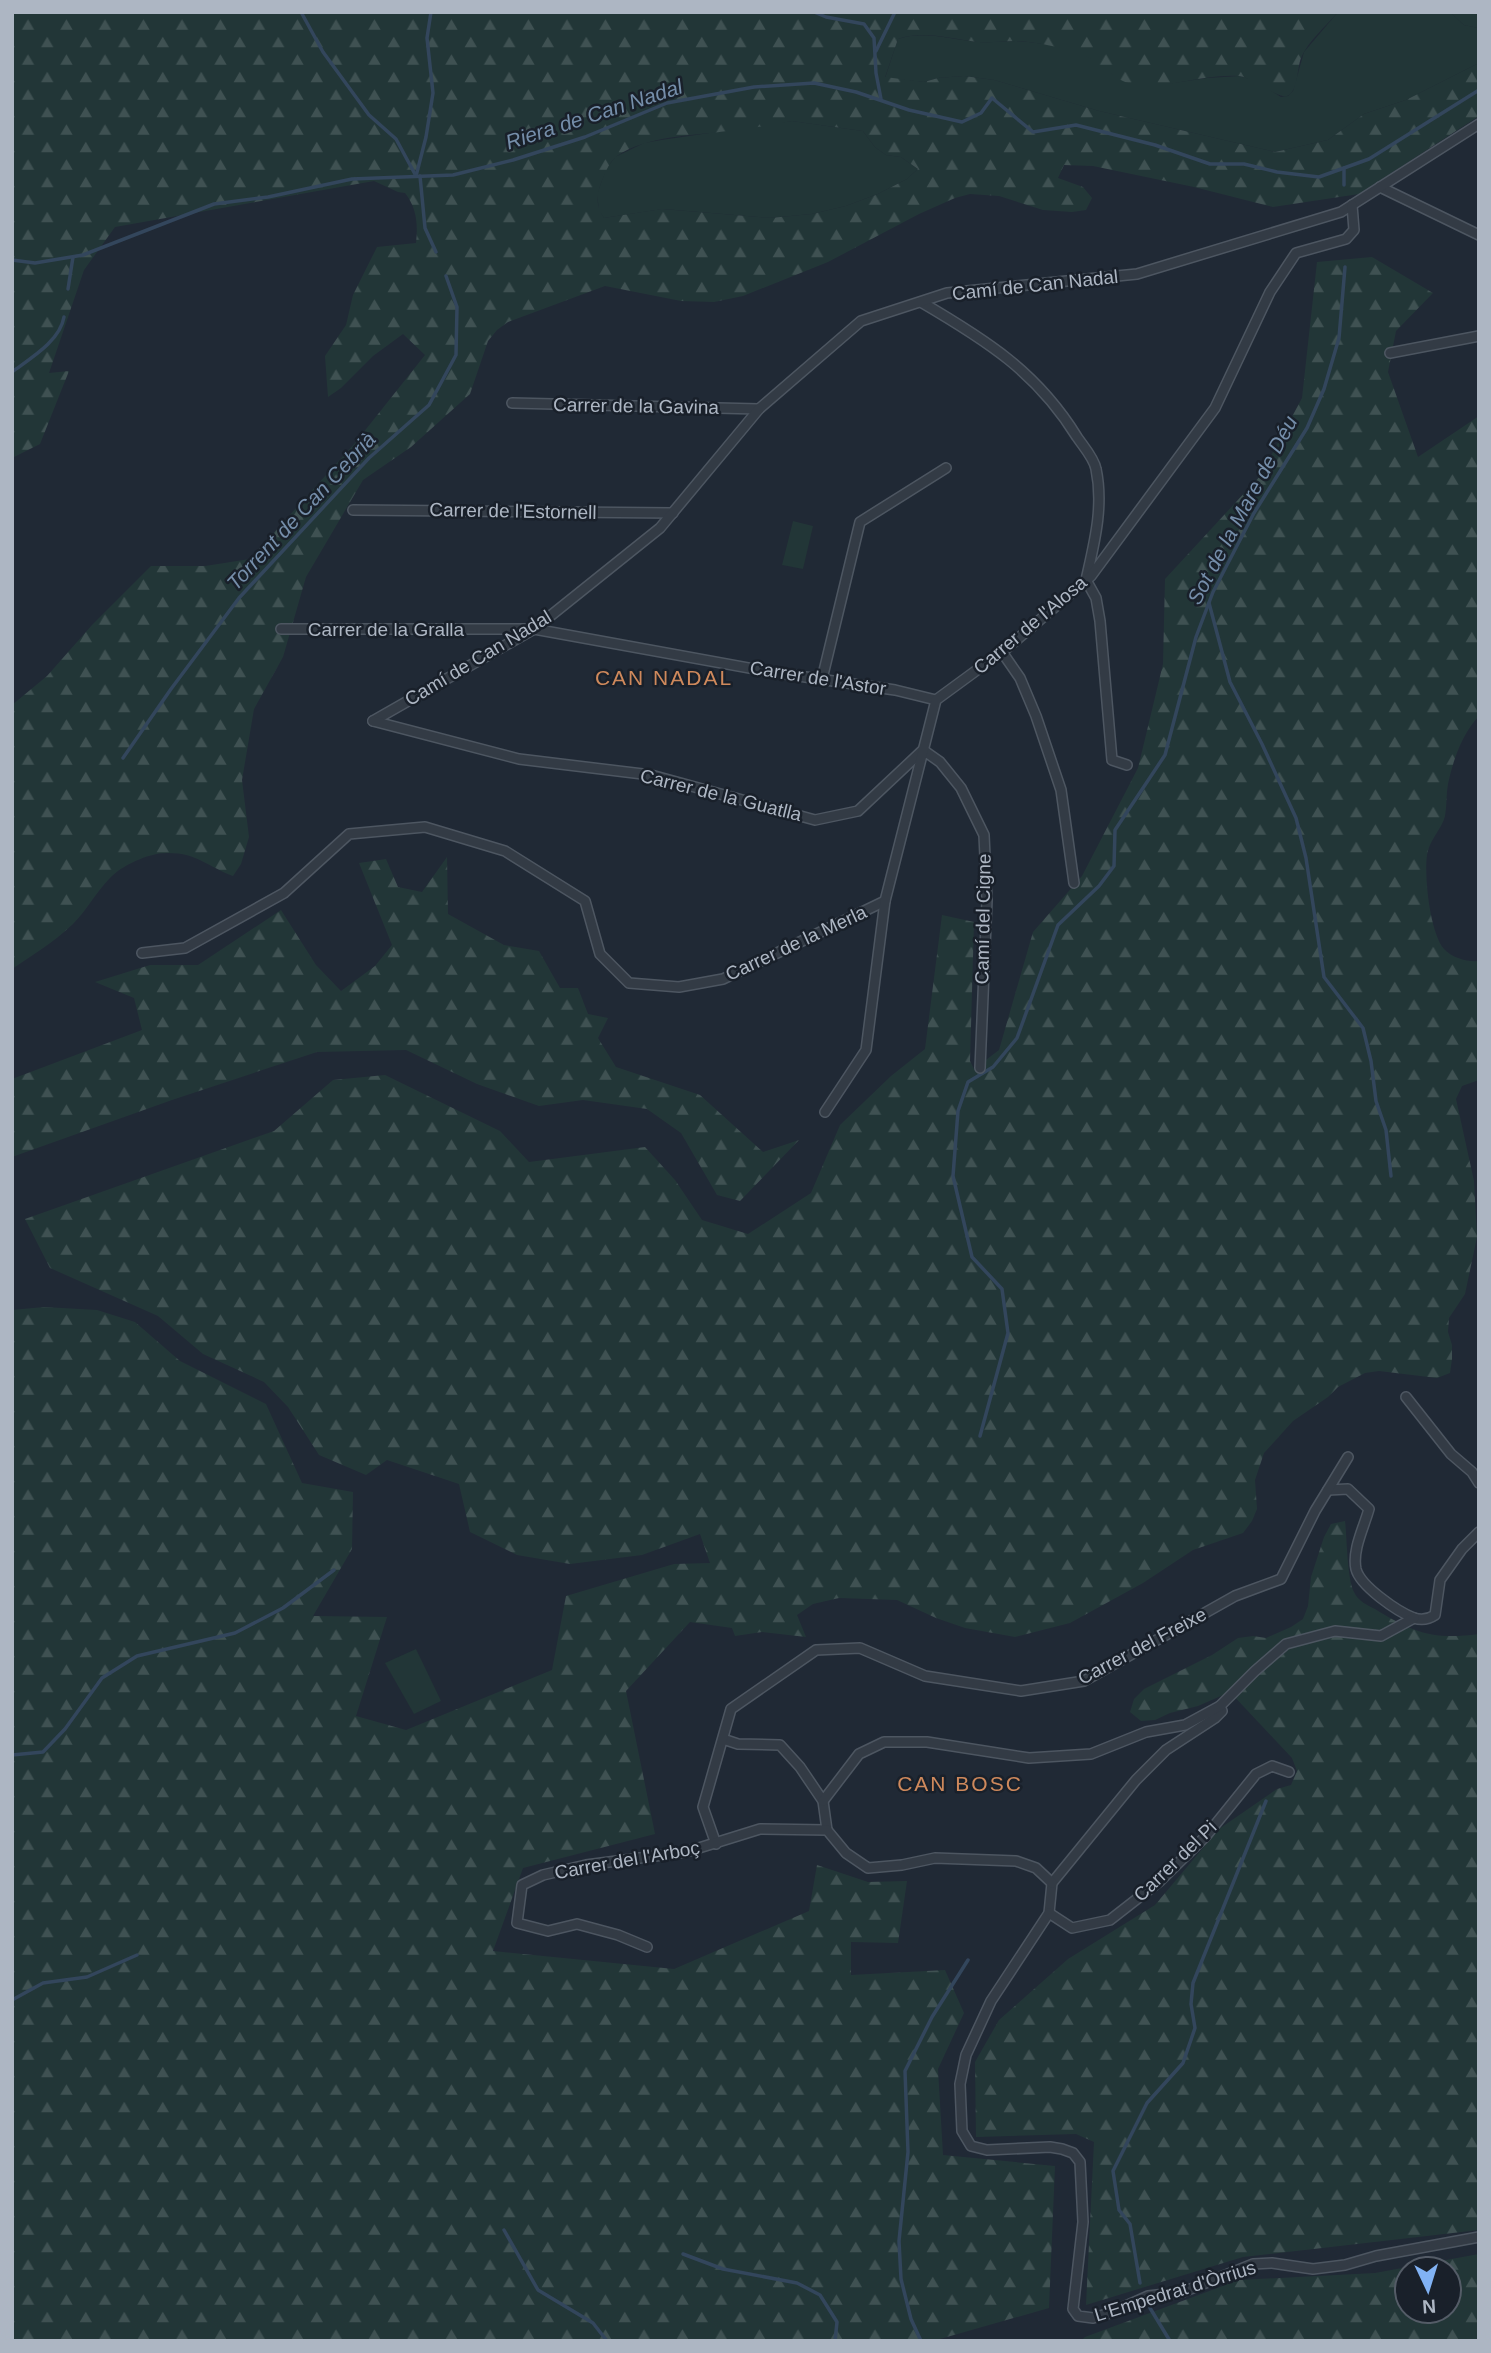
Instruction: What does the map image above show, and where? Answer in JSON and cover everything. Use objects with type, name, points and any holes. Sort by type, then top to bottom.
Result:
[{"type":"street","name":"Camí de Can Nadal","points":[[373,720],[534,629],[660,528],[760,409],[861,321],[947,293],[1137,274],[1341,212],[1479,124]]},
{"type":"street","points":[[1380,187],[1479,235]]},
{"type":"street","name":"Carrer de l'Alosa","points":[[936,700],[1002,652],[1086,580],[1215,408],[1270,292],[1296,253],[1346,239],[1354,230],[1352,205]]},
{"type":"street","points":[[921,302],[975,334],[1012,361],[1060,409],[1096,467],[1099,522],[1086,580],[1096,598],[1100,621],[1112,760],[1127,765]]},
{"type":"street","points":[[1390,353],[1479,336]]},
{"type":"street","name":"Carrer de la Gavina","points":[[512,403],[760,409]]},
{"type":"street","points":[[822,679],[860,522],[946,468]]},
{"type":"street","name":"Carrer de l'Estornell","points":[[353,510],[673,513]]},
{"type":"street","name":"Carrer de la Gralla","points":[[281,629],[534,629]]},
{"type":"street","name":"Carrer de l'Astor","points":[[534,629],[895,690],[936,700]]},
{"type":"street","points":[[1002,652],[1020,678],[1061,790],[1074,883]]},
{"type":"street","points":[[825,1112],[866,1050],[886,901],[936,700]]},
{"type":"street","name":"Carrer de la Guatlla","points":[[373,720],[519,759],[651,775],[815,820],[858,811],[923,750]]},
{"type":"street","name":"Camí del Cigne","points":[[923,750],[940,762],[961,788],[984,835],[987,900],[980,1068]]},
{"type":"street","name":"Carrer de la Merla","points":[[142,953],[185,948],[284,893],[349,834],[425,827],[505,851],[585,901],[600,954],[629,983],[679,987],[723,979],[886,901]]},
{"type":"street","points":[[1406,1397],[1451,1454],[1472,1472],[1479,1483]]},
{"type":"street","name":"Carrer del Freixe","points":[[716,1844],[703,1807],[731,1709],[816,1650],[860,1648],[925,1676],[1021,1691],[1084,1681],[1236,1596],[1281,1579],[1315,1511],[1348,1457]]},
{"type":"street","points":[[1328,1490],[1349,1489],[1369,1508],[1358,1545],[1356,1569],[1369,1590],[1414,1618],[1428,1620],[1435,1615],[1440,1580],[1462,1549],[1479,1532]]},
{"type":"street","points":[[823,1801],[859,1755],[884,1742],[927,1742],[1029,1758],[1091,1754],[1146,1732],[1185,1725],[1220,1706],[1286,1644],[1335,1631],[1381,1636],[1414,1618]]},
{"type":"street","points":[[1049,1913],[1052,1883],[1136,1780],[1166,1750],[1215,1718],[1222,1711],[1220,1706]]},
{"type":"street","points":[[723,1739],[738,1744],[780,1745],[800,1767],[823,1801],[827,1830],[846,1853],[868,1868],[902,1865],[934,1858],[1016,1861],[1036,1868],[1052,1883]]},
{"type":"street","name":"Carrer del Pi","points":[[1049,1913],[1072,1928],[1110,1920],[1160,1881],[1206,1836],[1256,1774],[1272,1766],[1289,1772]]},
{"type":"street","name":"Carrer del l'Arboç","points":[[647,1947],[618,1934],[576,1924],[548,1931],[517,1923],[522,1885],[543,1875],[586,1865],[686,1852],[760,1829],[827,1830]]},
{"type":"street","name":"L'Empedrat d'Òrrius","points":[[1049,1913],[991,2001],[966,2055],[960,2084],[962,2132],[971,2146],[987,2150],[1050,2147],[1073,2153],[1080,2162],[1083,2222],[1073,2309],[1079,2316],[1093,2318],[1111,2314],[1148,2296],[1183,2292],[1253,2264],[1272,2263],[1313,2269],[1345,2266],[1376,2256],[1479,2237]]},
{"type":"green space","points":[[12,12],[1338,12],[1304,52],[1295,85],[1287,96],[1239,76],[1159,85],[1133,84],[1119,79],[1089,58],[1057,47],[1015,41],[977,42],[927,35],[898,39],[885,77],[924,82],[964,76],[994,80],[1099,111],[1275,152],[1328,140],[1364,114],[1406,100],[1479,63],[1479,116],[1359,194],[1273,207],[1093,166],[1064,165],[1058,178],[1083,187],[1092,198],[1086,210],[1043,210],[999,196],[970,194],[919,214],[828,262],[743,296],[714,302],[681,301],[605,286],[508,322],[488,341],[470,394],[411,447],[363,480],[306,577],[283,657],[254,709],[242,780],[249,837],[241,864],[233,876],[187,855],[161,853],[137,860],[110,878],[66,931],[12,969],[12,705],[47,676],[92,625],[151,566],[205,566],[250,559],[355,443],[425,355],[403,334],[373,356],[341,388],[328,397],[325,356],[346,325],[353,295],[377,247],[416,243],[416,217],[409,199],[405,193],[374,181],[115,227],[84,270],[49,373],[69,371],[40,444],[12,458]],"holes":[[[792,121],[863,131],[875,147],[886,155],[901,157],[918,169],[907,179],[878,194],[846,206],[812,214],[770,218],[662,209],[604,218],[598,206],[599,188],[612,161],[629,149],[656,140]]]},
{"type":"green space","points":[[1338,12],[1450,12],[1464,25],[1479,28],[1479,63],[1406,100],[1364,114],[1328,140],[1275,152],[1099,111],[994,80],[964,76],[924,82],[885,78],[898,39],[928,35],[979,42],[1016,41],[1055,46],[1092,59],[1112,74],[1166,84],[1239,76],[1254,80],[1281,97],[1288,96],[1293,91],[1304,52]]},
{"type":"green space","points":[[1450,12],[1479,12],[1479,28],[1464,25]]},
{"type":"green space","points":[[792,121],[863,131],[875,147],[886,155],[901,157],[918,169],[907,179],[878,194],[846,206],[812,214],[770,218],[663,209],[604,218],[599,211],[597,194],[606,169],[615,157],[644,143]]},
{"type":"green space","points":[[1372,257],[1433,293],[1396,331],[1388,372],[1418,457],[1479,416],[1479,716],[1463,739],[1456,757],[1448,784],[1445,816],[1428,850],[1426,864],[1429,904],[1439,941],[1447,952],[1455,957],[1479,961],[1479,1080],[1462,1086],[1456,1099],[1474,1181],[1477,1237],[1465,1294],[1449,1318],[1448,1332],[1452,1345],[1450,1373],[1437,1378],[1379,1371],[1365,1373],[1338,1387],[1293,1421],[1264,1453],[1255,1480],[1257,1509],[1243,1533],[1193,1550],[1143,1583],[1070,1623],[1015,1637],[965,1628],[897,1600],[839,1598],[813,1604],[797,1615],[806,1637],[762,1632],[735,1636],[732,1628],[690,1622],[626,1691],[655,1834],[523,1868],[493,1951],[674,1969],[809,1911],[817,1865],[868,1882],[907,1881],[898,1943],[851,1942],[851,1975],[945,1970],[964,2013],[938,2069],[943,2155],[1055,2166],[1049,2308],[933,2341],[12,2341],[12,1310],[44,1307],[97,1310],[135,1322],[180,1361],[266,1404],[302,1483],[353,1492],[352,1549],[313,1616],[387,1617],[356,1716],[406,1730],[552,1670],[566,1596],[674,1564],[710,1563],[700,1534],[642,1555],[570,1564],[517,1555],[470,1532],[459,1484],[387,1460],[366,1475],[319,1455],[288,1407],[264,1382],[203,1354],[158,1316],[50,1268],[25,1219],[274,1131],[333,1080],[385,1075],[500,1131],[529,1162],[645,1147],[675,1180],[702,1220],[748,1234],[811,1193],[840,1125],[891,1076],[925,1049],[942,915],[974,922],[970,1061],[974,1069],[999,1050],[1033,932],[1082,876],[1138,768],[1163,664],[1165,579],[1260,476],[1302,398],[1317,262]]},
{"type":"green space","points":[[793,521],[813,526],[803,569],[782,565]]},
{"type":"green space","points":[[447,857],[448,914],[504,945],[539,951],[560,988],[578,988],[588,1014],[608,1018],[598,1038],[616,1067],[700,1095],[763,1152],[799,1140],[740,1201],[717,1195],[681,1133],[647,1109],[583,1100],[539,1106],[477,1084],[406,1050],[317,1052],[12,1157],[12,1079],[142,1030],[134,998],[95,982],[150,965],[198,965],[281,910],[316,965],[341,991],[375,966],[392,945],[359,863],[386,859],[398,887],[422,892]]},
{"type":"green space","points":[[1345,1521],[1350,1578],[1354,1592],[1360,1600],[1401,1624],[1424,1633],[1449,1636],[1479,1634],[1479,2230],[1243,2257],[1086,2305],[1094,2142],[1076,2134],[976,2137],[975,2062],[999,2020],[1068,1959],[1155,1905],[1219,1829],[1277,1789],[1291,1785],[1297,1771],[1292,1758],[1230,1692],[1155,1720],[1141,1721],[1130,1712],[1134,1699],[1144,1689],[1212,1655],[1238,1638],[1266,1638],[1303,1619],[1308,1606],[1311,1577],[1324,1537],[1331,1524]]},
{"type":"green space","points":[[416,1649],[441,1701],[414,1714],[385,1663]]},
{"type":"green space","points":[[1479,2254],[1479,2341],[1081,2341],[1085,2337],[1239,2280],[1393,2270],[1393,2325],[1463,2325],[1463,2257]]},
{"type":"waterway","points":[[301,12],[323,52],[369,115],[396,139],[416,176]]},
{"type":"waterway","points":[[416,176],[433,93],[427,38],[431,12]]},
{"type":"waterway","points":[[814,12],[864,24],[874,38],[881,99]]},
{"type":"waterway","points":[[876,51],[895,12]]},
{"type":"waterway","name":"Riera de Can Nadal","points":[[12,260],[35,263],[83,255],[214,204],[268,197],[352,179],[453,175],[513,160],[585,137],[667,103],[754,87],[814,83],[962,122],[981,113],[992,98],[1033,132],[1076,125],[1155,145],[1210,164],[1244,164],[1277,172],[1319,177],[1369,159],[1479,90]]},
{"type":"waterway","name":"Sot de la Mare de Déu","points":[[1344,168],[1344,185]]},
{"type":"waterway","name":"Torrent de Can Cebrià","points":[[420,176],[425,228],[436,252]]},
{"type":"waterway","points":[[68,289],[73,257]]},
{"type":"waterway","name":"Sot de la Mare de Déu","points":[[980,1436],[1008,1333],[1002,1289],[972,1257],[953,1176],[958,1111],[968,1082],[993,1067],[1017,1038],[1058,925],[1099,886],[1114,866],[1115,830],[1165,755],[1196,637],[1213,592],[1254,513],[1307,428],[1324,389],[1339,338],[1345,267]]},
{"type":"waterway","name":"Torrent de Can Cebrià","points":[[123,758],[239,598],[369,458],[429,405],[456,355],[457,307],[446,276]]},
{"type":"waterway","points":[[12,372],[51,341],[64,317]]},
{"type":"waterway","points":[[1209,603],[1230,682],[1296,818],[1306,858],[1324,977],[1363,1028],[1376,1101],[1386,1130],[1391,1176]]},
{"type":"waterway","points":[[12,1755],[43,1752],[65,1729],[102,1678],[137,1656],[235,1633],[283,1608],[334,1570]]},
{"type":"waterway","points":[[1140,2283],[1130,2224],[1119,2210],[1113,2171],[1147,2103],[1183,2063],[1195,2028],[1191,2004],[1193,1983],[1266,1801]]},
{"type":"waterway","points":[[12,2000],[43,1983],[87,1977],[137,1955]]},
{"type":"waterway","points":[[921,2341],[911,2319],[901,2279],[899,2241],[908,2152],[905,2071],[932,2017],[968,1960]]},
{"type":"waterway","points":[[504,2230],[538,2290],[593,2323],[607,2341]]},
{"type":"waterway","points":[[683,2254],[723,2269],[797,2283],[820,2295],[837,2322],[835,2341]]},
{"type":"waterway","points":[[1150,2308],[1170,2341]]},
{"type":"district","name":"CAN NADAL","points":[[664,677]]},
{"type":"district","name":"CAN BOSC","points":[[960,1783]]}]
